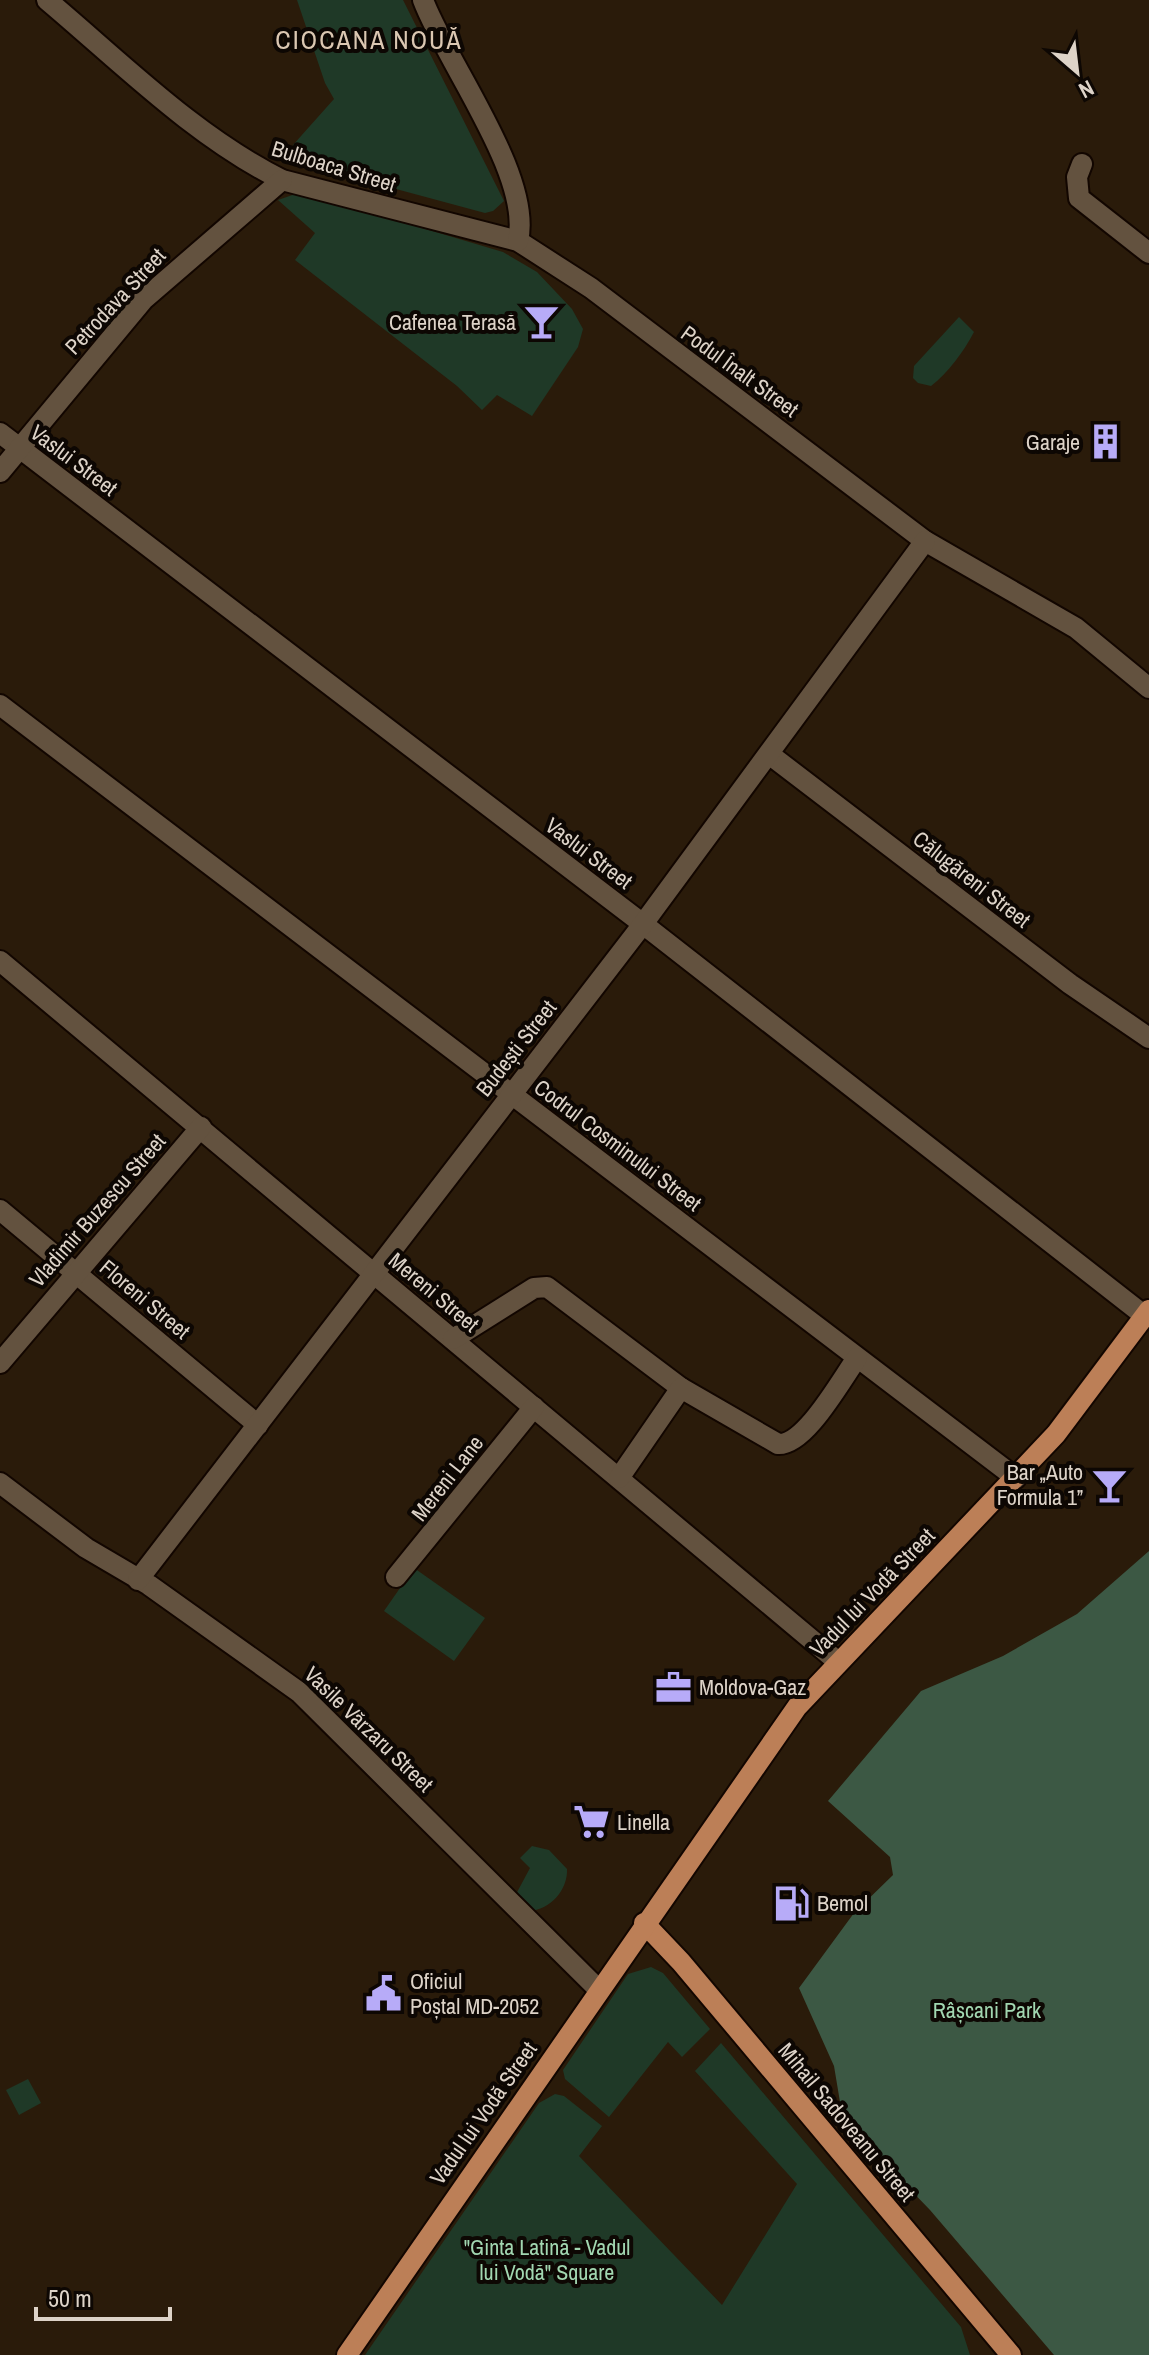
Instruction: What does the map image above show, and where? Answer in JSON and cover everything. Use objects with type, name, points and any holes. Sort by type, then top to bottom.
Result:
[{"type":"main road","name":"Vadul lui Vodă Street","points":[[347,2355],[598,1989],[797,1707],[837,1661],[1016,1478],[1088,1396],[1147,1313]]},
{"type":"main road","name":"Mihail Sadoveanu Street","points":[[644,1923],[681,1962],[1011,2355]]},
{"type":"street","name":"Bulboaca Street","points":[[47,0],[217,143],[282,180],[518,241]]},
{"type":"street","points":[[423,0],[490,132],[518,199],[521,215],[518,241]]},
{"type":"street","points":[[1082,164],[1077,177],[1079,198],[1149,253]]},
{"type":"street","name":"Petrodava Street","points":[[0,472],[143,300],[282,180]]},
{"type":"street","name":"Podul Înalt Street","points":[[518,241],[591,288],[925,541],[1076,628],[1149,688]]},
{"type":"street","name":"Vaslui Street","points":[[0,433],[1147,1313]]},
{"type":"street","name":"Budești Street","points":[[138,1580],[643,924],[925,541]]},
{"type":"street","name":"Codrul Cosminului Street","points":[[0,705],[1016,1478]]},
{"type":"street","name":"Călugăreni Street","points":[[769,754],[1070,984],[1149,1038]]},
{"type":"street","name":"Mereni Street","points":[[0,961],[837,1661]]},
{"type":"street","name":"Vladimir Buzescu Street","points":[[0,1363],[74,1271],[201,1127]]},
{"type":"street","name":"Floreni Street","points":[[0,1210],[258,1425]]},
{"type":"street","points":[[453,1339],[534,1288],[547,1287],[681,1388],[778,1444],[786,1445],[802,1435],[857,1358]]},
{"type":"street","points":[[619,1478],[681,1388]]},
{"type":"street","name":"Mereni Lane","points":[[396,1577],[534,1407]]},
{"type":"street","name":"Vasile Vărzaru Street","points":[[0,1483],[86,1548],[138,1580],[299,1692],[598,1989]]},
{"type":"green space","points":[[297,0],[403,0],[504,201],[493,211],[485,213],[307,165],[293,145],[334,99],[325,83]]},
{"type":"green space","points":[[301,192],[503,252],[537,272],[572,309],[583,329],[578,347],[532,416],[497,395],[482,410],[457,386],[295,260],[315,233],[278,200]]},
{"type":"green space","points":[[959,317],[974,332],[965,347],[931,386],[918,383],[913,378],[914,366]]},
{"type":"green space","name":"Râșcani Park","points":[[1149,1551],[1149,2355],[1054,2355],[930,2210],[843,2120],[834,2066],[799,1988],[854,1913],[893,1875],[890,1857],[828,1801],[921,1691],[1003,1656],[1077,1614]]},
{"type":"green space","points":[[414,1568],[485,1618],[454,1661],[384,1611]]},
{"type":"green space","points":[[532,1846],[549,1850],[567,1869],[567,1877],[551,1903],[529,1911],[515,1896],[530,1868],[520,1858]]},
{"type":"green space","points":[[651,1967],[663,1973],[710,2029],[682,2057],[668,2042],[609,2117],[565,2079],[563,2070],[628,1974]]},
{"type":"green space","name":"\"Ginta Latină - Vadul lui Vodă\" Square","points":[[721,2043],[961,2327],[970,2355],[365,2355],[539,2103],[555,2094],[564,2096],[602,2126],[579,2156],[722,2305],[797,2184],[695,2071]]},
{"type":"green space","points":[[28,2079],[41,2103],[19,2115],[6,2090]]},
{"type":"place","name":"Cafenea Terasă","points":[[542,322]]},
{"type":"place","name":"Garaje","points":[[1106,442]]},
{"type":"place","name":"Bar „Auto Formula 1”","points":[[1109,1485]]},
{"type":"place","name":"Moldova-Gaz","points":[[673,1687]]},
{"type":"place","name":"Linella","points":[[591,1822]]},
{"type":"place","name":"Bemol","points":[[791,1903]]},
{"type":"place","name":"Oficiul Poștal MD-2052","points":[[384,1994]]},
{"type":"district","name":"CIOCANA NOUĂ","points":[[369,40]]}]
